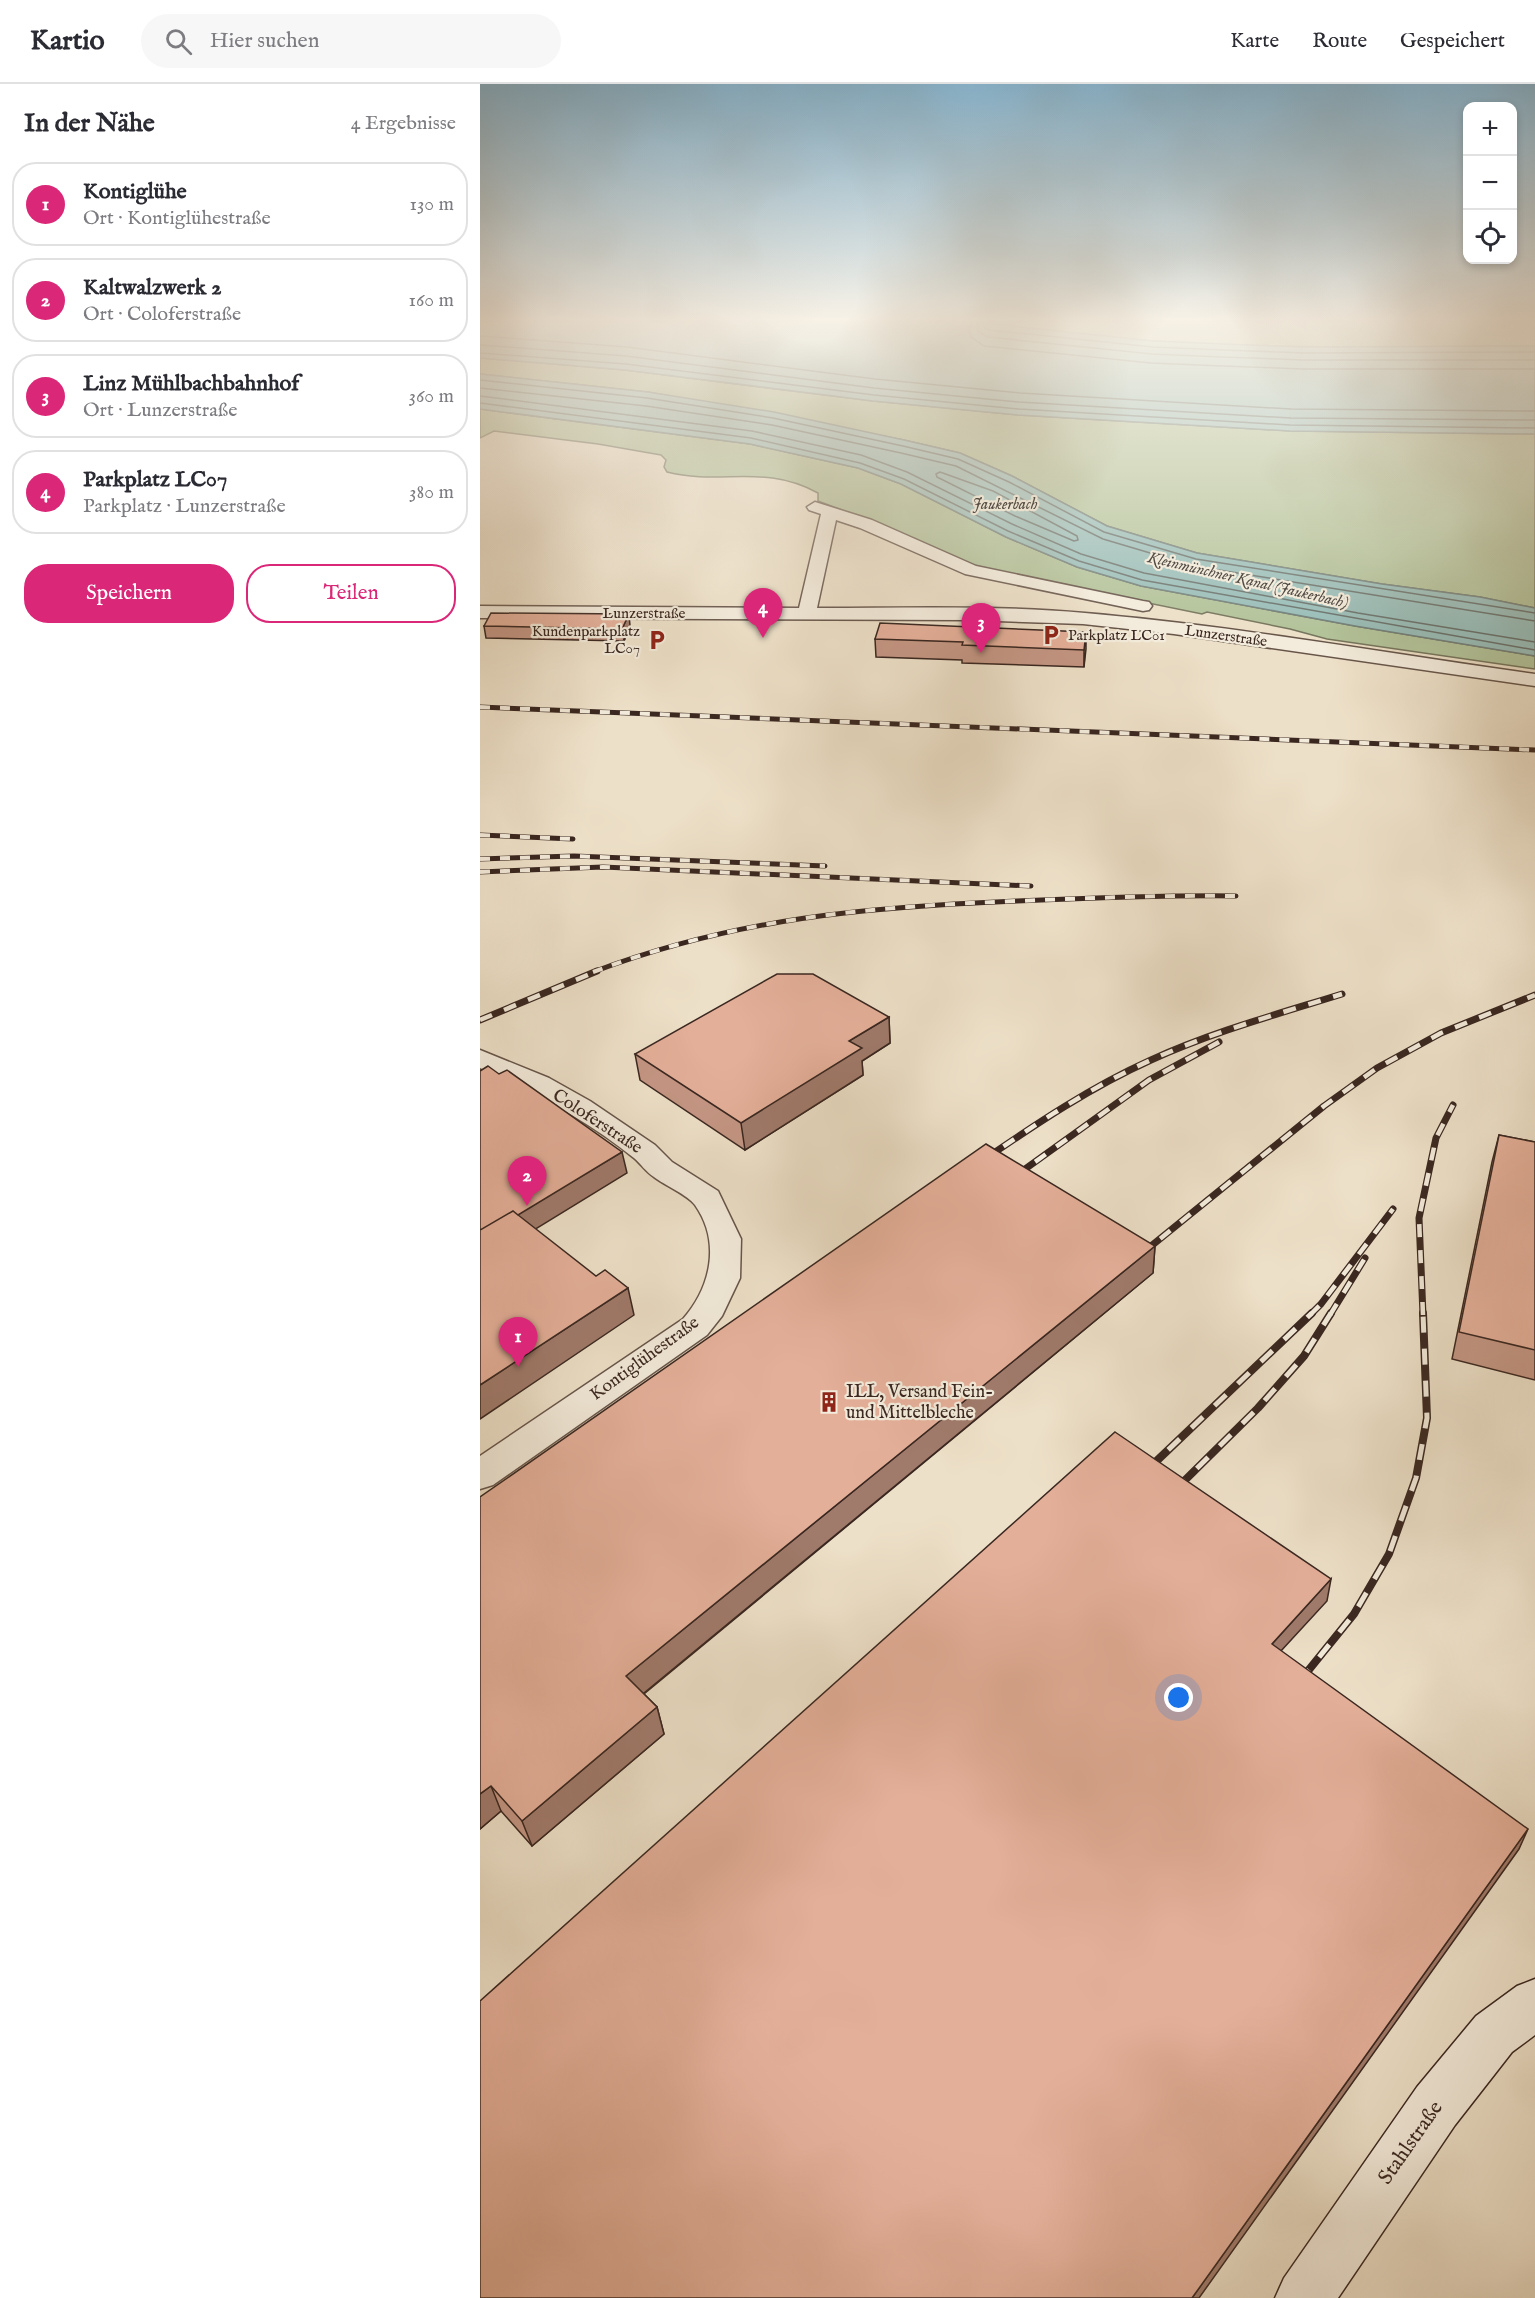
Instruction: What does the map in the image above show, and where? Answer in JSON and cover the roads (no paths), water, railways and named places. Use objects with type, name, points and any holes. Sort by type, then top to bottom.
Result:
[{"type":"street","points":[[807,613],[822,509],[884,531],[971,570],[1072,593],[1225,622],[1287,645]]},
{"type":"street","name":"Lunzerstraße","points":[[480,612],[969,614],[1083,618],[1535,680]]},
{"type":"street","name":"Coloferstraße","points":[[480,1058],[539,1084],[580,1107],[645,1152],[662,1169],[707,1198]]},
{"type":"street","name":"Kontiglühestraße","points":[[480,1475],[695,1327],[711,1308],[724,1278],[726,1239],[707,1198]]},
{"type":"street","name":"Stahlstraße","points":[[1304,2298],[1436,2106],[1494,2034],[1535,2004]]},
{"type":"water","name":"Jaukerbach","points":[[598,424],[831,424],[960,453],[1012,476],[1107,526],[1197,553],[1382,584],[1480,597],[1535,608],[1535,656],[1355,626],[1141,586],[1077,567],[1006,537],[901,484],[858,468],[750,444]]},
{"type":"water","points":[[1176,424],[1535,424],[1535,434],[1290,431]]},
{"type":"railway","points":[[480,707],[1535,750]]},
{"type":"railway","points":[[480,835],[573,839]]},
{"type":"railway","points":[[480,859],[574,856],[825,866]]},
{"type":"railway","points":[[480,872],[603,867],[1031,886]]},
{"type":"railway","points":[[593,972],[699,939],[802,918],[907,907],[1017,901],[1154,896],[1236,896]]},
{"type":"railway","points":[[480,1020],[597,971]]},
{"type":"railway","points":[[982,1161],[1085,1094],[1151,1060],[1221,1032],[1342,994]]},
{"type":"railway","points":[[1140,1255],[1324,1106],[1377,1068],[1441,1033],[1535,995]]},
{"type":"railway","points":[[1014,1177],[1149,1080],[1219,1042]]},
{"type":"railway","points":[[1423,1315],[1419,1218],[1436,1138],[1453,1105]]},
{"type":"railway","points":[[1312,1313],[1393,1209]]},
{"type":"railway","points":[[1330,1315],[1365,1258]]},
{"type":"railway","points":[[1145,1472],[1312,1313]]},
{"type":"railway","points":[[1174,1491],[1258,1408],[1304,1356],[1331,1313]]},
{"type":"railway","points":[[1299,1682],[1354,1614],[1389,1554],[1416,1478],[1427,1418],[1423,1313]]},
{"type":"place","name":"Parkplatz LC01","points":[[1051,635]]},
{"type":"place","name":"Parkplatz LC07","points":[[763,638]]},
{"type":"place","name":"Kundenparkplatz LC07","points":[[657,640]]},
{"type":"place","name":"Linz Mühlbachbahnhof","points":[[981,653]]},
{"type":"place","name":"Kaltwalzwerk 2","points":[[527,1206]]},
{"type":"place","name":"Kontiglühe","points":[[518,1367]]},
{"type":"place","name":"ILL, Versand Fein- und Mittelbleche","points":[[829,1402]]},
{"type":"water label","name":"Kleinmünchner Kanal (Jaukerbach)","points":[[1248,581]]}]
